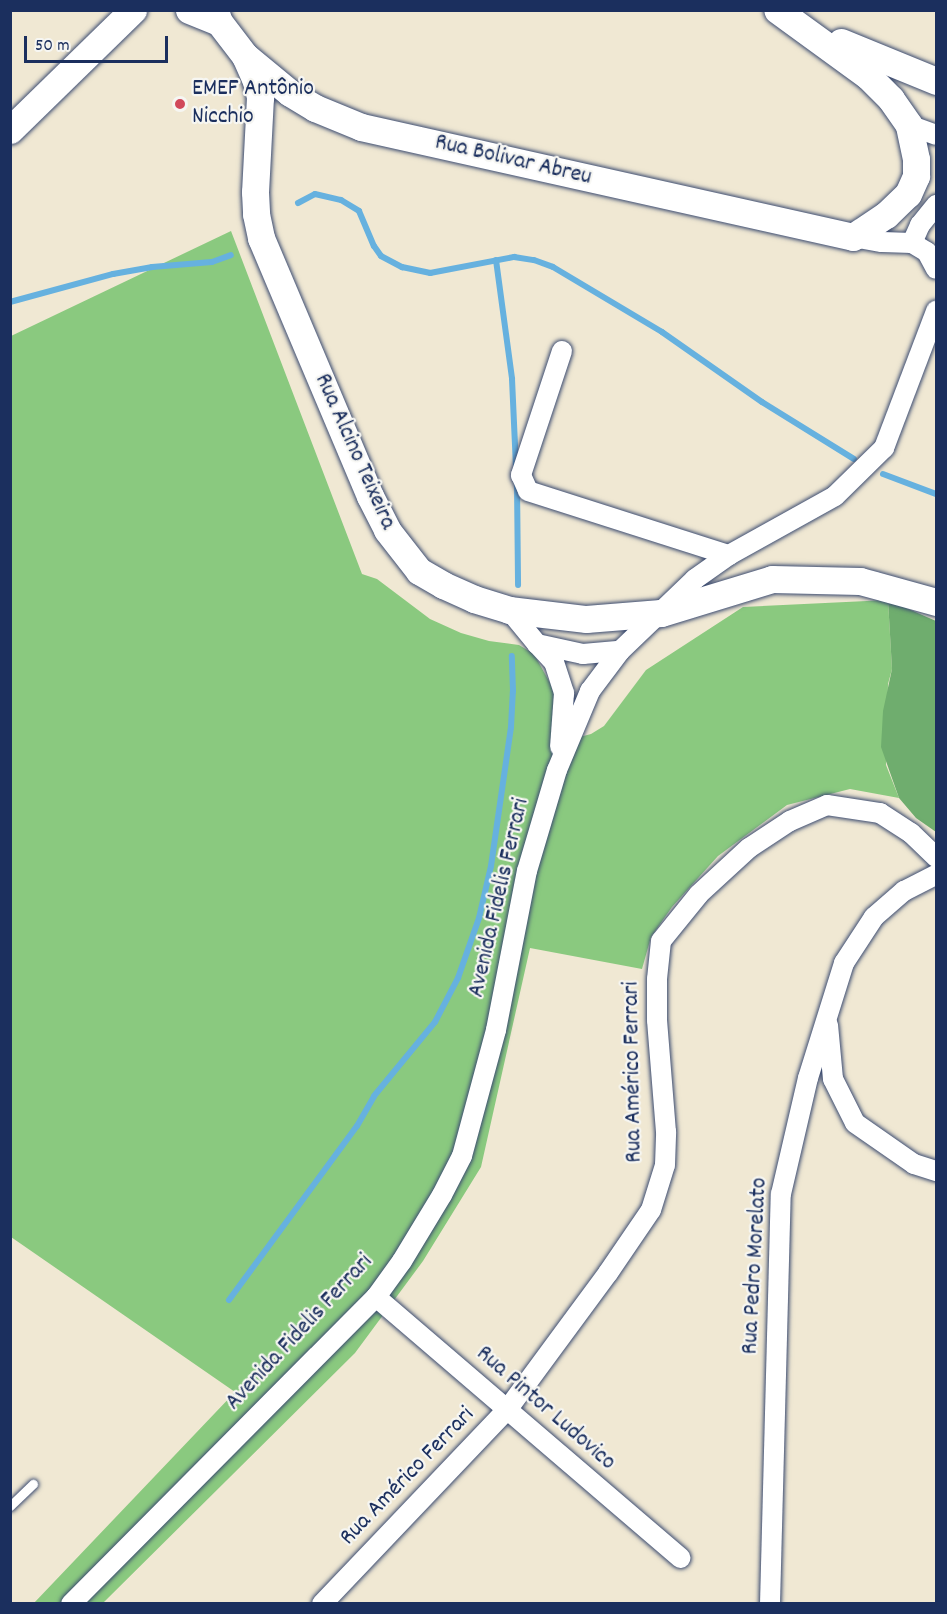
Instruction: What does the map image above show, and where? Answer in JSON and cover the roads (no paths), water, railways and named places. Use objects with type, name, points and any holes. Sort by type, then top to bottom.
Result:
[{"type":"main road","points":[[189,10],[217,16]]},
{"type":"main road","points":[[779,10],[872,56],[936,81]]},
{"type":"main road","points":[[779,10],[868,76],[891,99],[909,125],[916,159],[916,176],[908,195],[885,215],[853,237]]},
{"type":"main road","points":[[10,130],[135,13]]},
{"type":"main road","name":"Rua Bolivar Abreu","points":[[217,16],[245,56],[290,93],[315,108],[361,127],[853,237]]},
{"type":"main road","name":"Rua Alcino Teixeira","points":[[245,56],[255,78],[260,97],[255,192],[256,214],[261,238],[370,496],[387,530],[419,571],[442,585],[474,599],[509,609],[585,619],[661,613],[772,579],[860,581],[936,602]]},
{"type":"street","points":[[909,125],[936,135]]},
{"type":"street","points":[[908,195],[916,234],[936,268]]},
{"type":"street","points":[[853,237],[882,242],[916,234],[936,206]]},
{"type":"street","name":"Avenida Fidelis Ferrari","points":[[71,1604],[376,1297],[402,1261],[462,1156],[496,1030],[527,871],[557,770],[590,691],[620,651],[695,579],[729,555],[835,496],[884,448],[936,311]]},
{"type":"street","points":[[562,351],[522,475],[528,491],[729,555]]},
{"type":"street","name":"Avenida Fidelis Ferrari","points":[[509,609],[554,662],[564,693],[563,729],[557,770]]},
{"type":"street","points":[[537,644],[583,654],[620,651]]},
{"type":"street","name":"Rua Américo Ferrari","points":[[322,1604],[507,1410],[608,1273],[651,1210],[664,1165],[665,1143],[657,1020],[657,978],[661,941],[699,894],[749,848],[790,821],[827,805],[880,813],[912,833],[936,857]]},
{"type":"street","name":"Rua Pedro Morelato","points":[[770,1604],[781,1194],[826,1014],[844,963],[874,917],[904,891],[936,875]]},
{"type":"street","points":[[826,1014],[833,1079],[855,1123],[914,1164],[936,1171]]},
{"type":"street","name":"Rua Pintor Ludovico","points":[[376,1297],[681,1558]]},
{"type":"lane","points":[[10,1506],[33,1484]]},
{"type":"waterway","points":[[298,203],[315,194],[341,200],[359,211],[374,246],[381,256],[402,267],[430,273],[514,257],[534,260],[553,267],[662,332],[762,402],[854,459]]},
{"type":"waterway","points":[[10,302],[113,274],[152,267],[212,262],[231,255]]},
{"type":"waterway","points":[[496,260],[512,379],[516,468]]},
{"type":"waterway","points":[[883,474],[936,494]]},
{"type":"waterway","points":[[517,484],[518,585]]},
{"type":"waterway","points":[[229,1300],[357,1126],[374,1096],[435,1022],[458,978],[479,918],[491,866],[511,727],[512,656]]},
{"type":"place","name":"EMEF Antônio Nicchio","points":[[180,104]]}]
